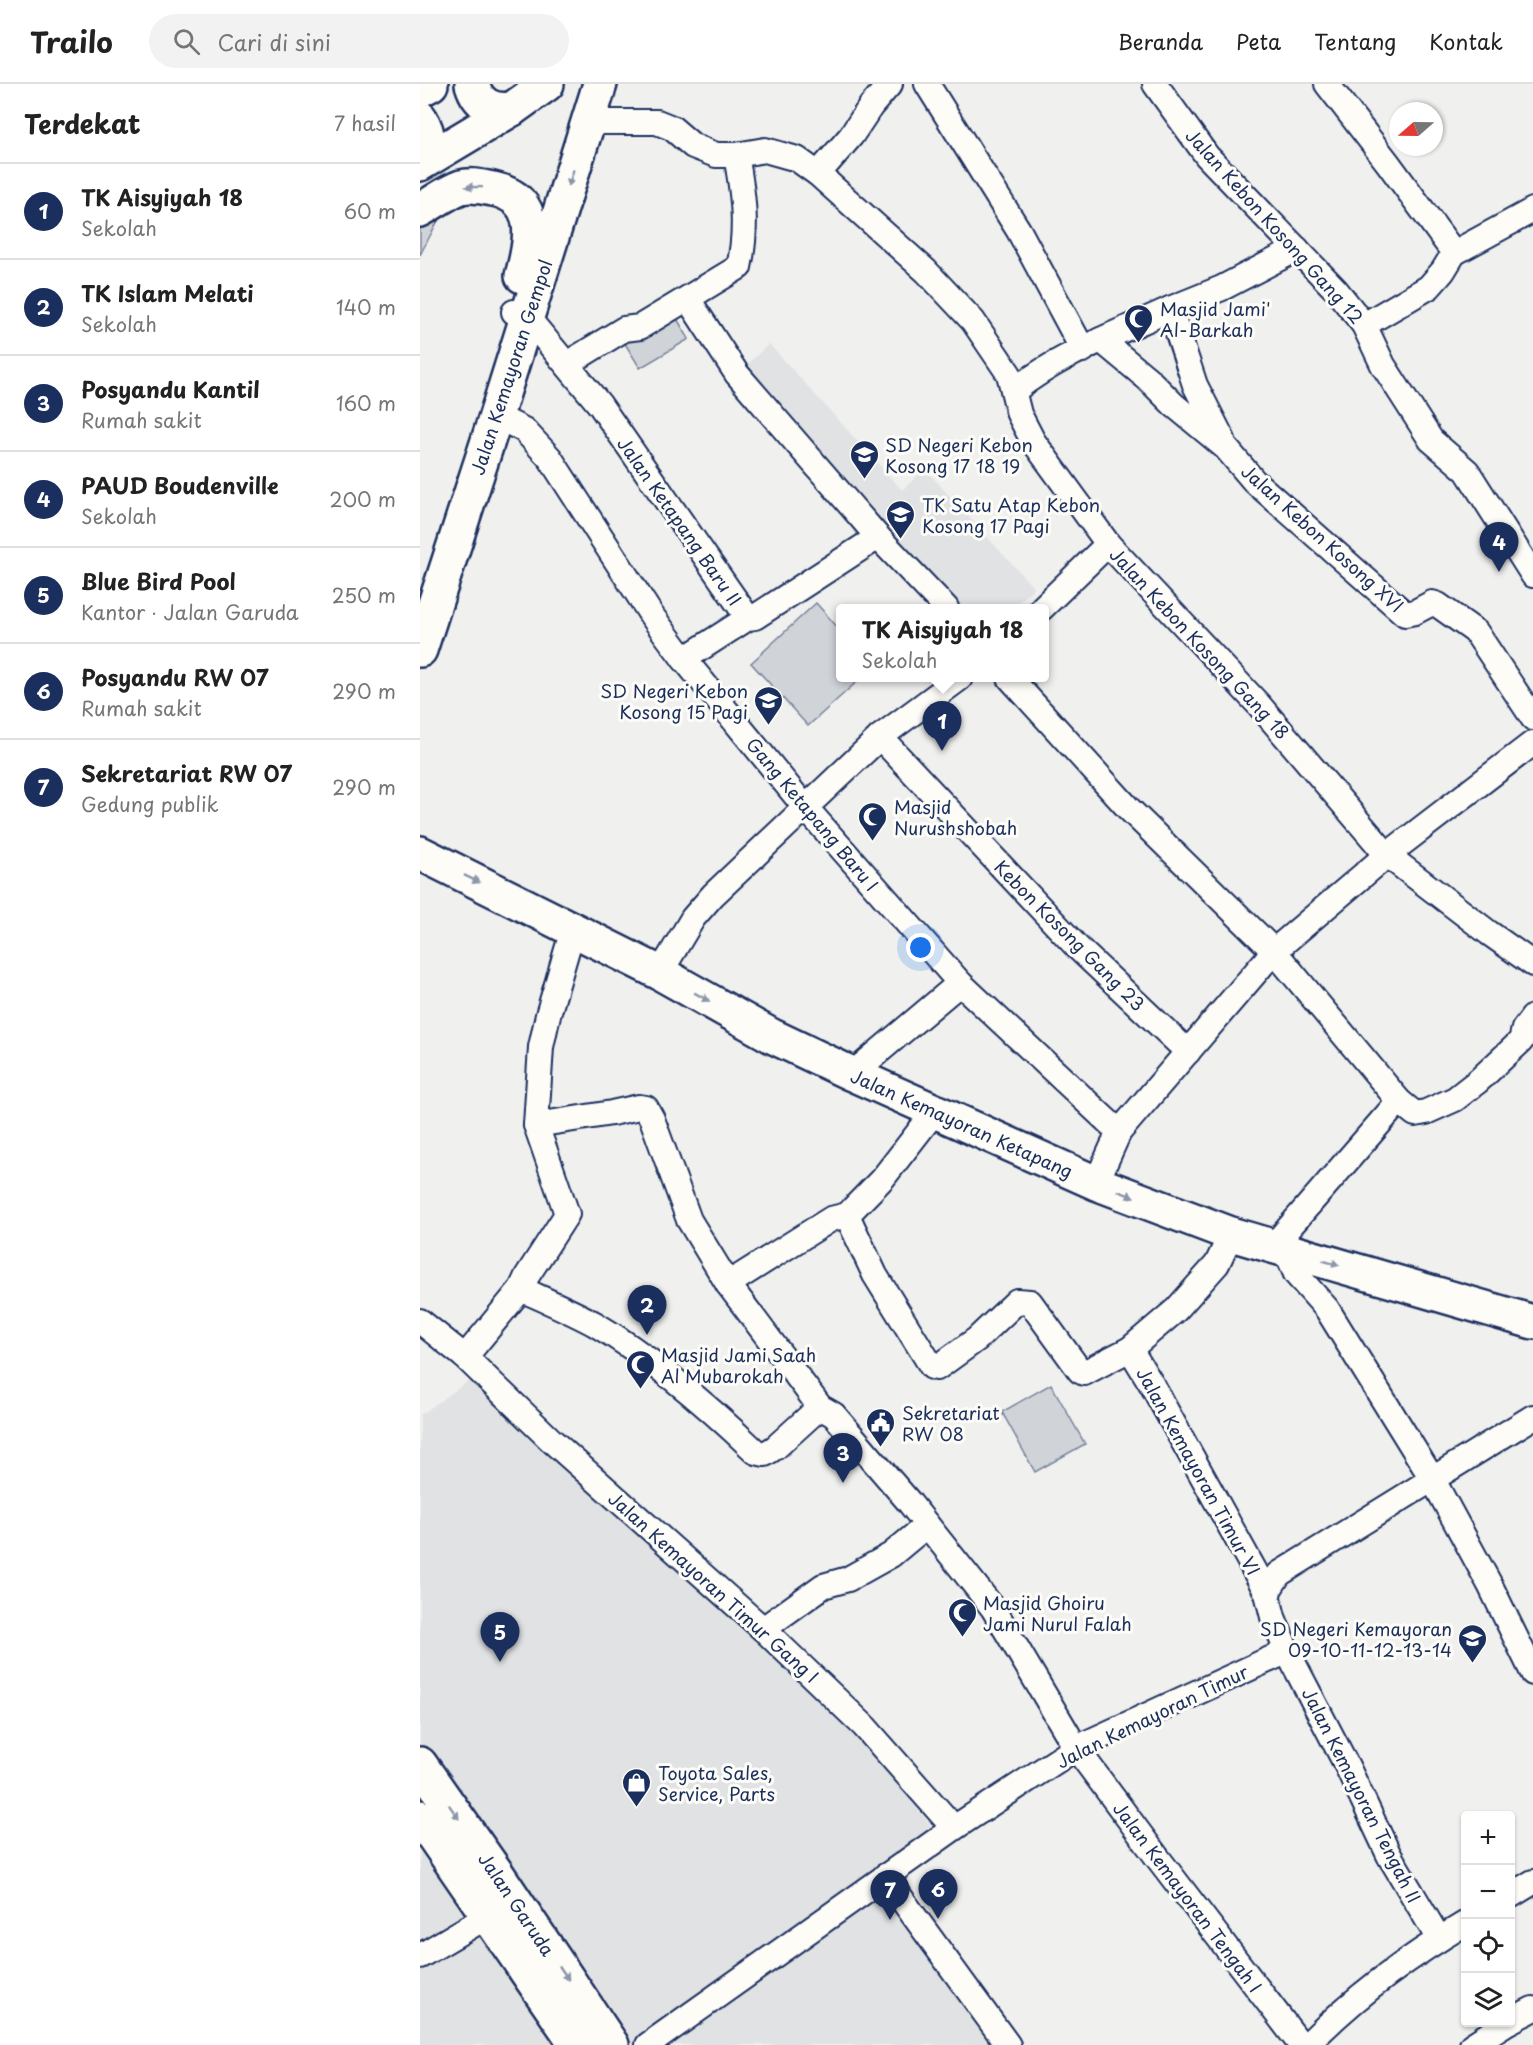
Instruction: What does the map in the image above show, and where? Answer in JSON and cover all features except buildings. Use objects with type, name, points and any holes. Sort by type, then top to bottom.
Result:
[{"type":"main road","points":[[420,90],[431,84]]},
{"type":"main road","points":[[472,84],[476,95],[483,103],[502,111],[512,109]]},
{"type":"main road","points":[[421,163],[512,109],[548,84]]},
{"type":"main road","name":"Jalan Kemayoran Gempol","points":[[420,590],[600,84]]},
{"type":"main road","points":[[420,118],[427,129],[429,140],[428,152],[421,163]]},
{"type":"main road","name":"Jalan Kemayoran Gempol","points":[[420,210],[459,188],[474,185],[502,191],[519,202],[525,210],[530,227],[530,249],[520,314],[496,416],[420,650]]},
{"type":"main road","name":"Jalan Kemayoran Ketapang","points":[[420,854],[573,929],[772,1036],[1096,1183],[1232,1234],[1533,1322]]},
{"type":"main road","name":"Jalan Garuda","points":[[420,1764],[612,2045]]},
{"type":"main road","name":"Jalan Garuda","points":[[420,1817],[578,2045]]},
{"type":"street","points":[[818,174],[851,136],[871,106],[890,84]]},
{"type":"street","points":[[927,84],[1092,345]]},
{"type":"street","name":"Jalan Kebon Kosong Gang 12","points":[[1155,84],[1207,156],[1336,290],[1364,325],[1383,364],[1431,440],[1467,471],[1533,575]]},
{"type":"street","points":[[1327,84],[1454,254]]},
{"type":"street","name":"Jalan Kebon Kosong Gang 18","points":[[588,122],[657,122],[672,128],[693,146],[716,155],[736,155],[765,150],[797,159],[818,174],[926,271],[973,321],[1009,374],[1019,414],[1033,441],[1108,544],[1259,705],[1387,855],[1533,964]]},
{"type":"street","points":[[567,364],[624,329],[640,327],[739,267],[744,244],[744,215],[736,155]]},
{"type":"street","points":[[1364,325],[1429,287],[1454,254],[1532,214]]},
{"type":"street","points":[[1014,391],[1030,377],[1092,345],[1222,288],[1297,249]]},
{"type":"street","points":[[688,299],[737,374],[878,537],[940,604]]},
{"type":"street","points":[[1170,309],[1195,385],[1226,447]]},
{"type":"street","name":"Jalan Ketapang Baru II","points":[[520,314],[567,364],[600,405],[748,618],[755,617],[878,537]]},
{"type":"street","name":"Jalan Kebon Kosong XVI","points":[[1092,345],[1148,379],[1174,405],[1226,447],[1254,481],[1405,614],[1415,612],[1432,603],[1438,604],[1476,632],[1533,718]]},
{"type":"street","name":"Gang Ketapang Baru I","points":[[496,416],[524,429],[550,458],[652,616],[684,659],[805,807],[960,982],[1119,1132]]},
{"type":"street","points":[[1047,604],[1108,544]]},
{"type":"street","points":[[684,659],[748,618]]},
{"type":"street","points":[[660,974],[693,918],[713,895],[880,737],[955,682]]},
{"type":"street","points":[[1014,682],[1129,809],[1274,951],[1399,1101],[1415,1114],[1426,1112],[1455,1099],[1527,1048],[1524,1029],[1533,1017]]},
{"type":"street","name":"Kebon Kosong Gang 23","points":[[880,737],[1078,948],[1188,1052]]},
{"type":"street","points":[[1096,1183],[1119,1132],[1274,951],[1387,855],[1533,743]]},
{"type":"street","points":[[465,1357],[521,1289],[567,1214],[536,1125],[541,1047],[573,929]]},
{"type":"street","points":[[852,1074],[960,982]]},
{"type":"street","points":[[1399,1101],[1280,1248],[1296,1274],[1327,1309],[1433,1480],[1490,1586],[1533,1673]]},
{"type":"street","name":"Jalan Kemayoran Tengah I","points":[[536,1125],[639,1107],[646,1108],[689,1220],[728,1284],[819,1407],[834,1415],[927,1525],[993,1608],[1076,1748],[1183,1893],[1300,2045]]},
{"type":"street","points":[[728,1284],[831,1219],[847,1215],[883,1178],[935,1111]]},
{"type":"street","points":[[847,1215],[875,1275],[933,1367],[937,1368],[977,1339],[1017,1301],[1030,1302],[1080,1371],[1084,1373],[1130,1349],[1176,1310],[1217,1264],[1232,1234]]},
{"type":"street","points":[[521,1289],[593,1323],[620,1340],[715,1412],[756,1452],[765,1454],[776,1447],[819,1407]]},
{"type":"street","name":"Jalan Kemayoran Timur Gang I","points":[[420,1322],[465,1357],[560,1448],[763,1629],[864,1726],[954,1827]]},
{"type":"street","name":"Jalan Kemayoran Timur VI","points":[[1130,1349],[1267,1593]]},
{"type":"street","points":[[1286,1649],[1273,1617],[1267,1593],[1279,1574],[1533,1417]]},
{"type":"street","points":[[763,1629],[823,1586],[848,1579],[891,1555],[927,1525]]},
{"type":"street","name":"Jalan Kemayoran Timur","points":[[648,2045],[954,1827],[1076,1748],[1281,1654],[1286,1649]]},
{"type":"street","name":"Jalan Kemayoran Tengah II","points":[[1286,1649],[1347,1766],[1389,1855],[1438,1939]]},
{"type":"street","points":[[885,1876],[1008,2045]]},
{"type":"street","points":[[1515,1893],[1533,1882]]},
{"type":"street","points":[[420,1956],[488,1916]]},
{"type":"street","points":[[1307,2045],[1371,1987],[1438,1939],[1461,1926]]},
{"type":"street","points":[[1515,2019],[1533,2009]]},
{"type":"street","points":[[1472,2045],[1501,2027]]},
{"type":"shaded area","points":[[441,215],[420,255],[420,227]]},
{"type":"shaded area","points":[[673,312],[689,339],[640,368],[624,342]]},
{"type":"shaded area","name":"SD Negeri Kebon Kosong 17 18 19","points":[[769,344],[902,490],[925,469],[1034,588],[1016,604],[949,604],[738,373]]},
{"type":"shaded area","points":[[816,603],[836,626],[836,682],[857,682],[808,726],[751,663]]},
{"type":"shaded area","points":[[476,1376],[832,1693],[945,1845],[898,1888],[1012,2045],[420,2045],[420,1415]]},
{"type":"shaded area","points":[[1051,1384],[1085,1444],[1035,1472],[1002,1412]]},
{"type":"place","name":"Masjid Jami' Al-Barkah","points":[[1139,344]]},
{"type":"place","name":"SD Negeri Kebon Kosong 17 18 19","points":[[864,480]]},
{"type":"place","name":"TK Satu Atap Kebon Kosong 17 Pagi","points":[[901,540]]},
{"type":"place","name":"PAUD Boudenville","points":[[1499,572]]},
{"type":"place","name":"SD Negeri Kebon Kosong 15 Pagi","points":[[769,726]]},
{"type":"place","name":"TK Aisyiyah 18","points":[[942,751]]},
{"type":"place","name":"Masjid Nurushshobah","points":[[873,842]]},
{"type":"place","name":"TK Islam Melati","points":[[647,1335]]},
{"type":"place","name":"Masjid Jami Saah Al Mubarokah","points":[[640,1390]]},
{"type":"place","name":"Sekretariat RW 08","points":[[881,1448]]},
{"type":"place","name":"Posyandu Kantil","points":[[843,1483]]},
{"type":"place","name":"Masjid Ghoiru Jami Nurul Falah","points":[[962,1638]]},
{"type":"place","name":"Blue Bird Pool","points":[[500,1662]]},
{"type":"place","name":"SD Negeri Kemayoran 09-10-11-12-13-14","points":[[1473,1664]]},
{"type":"place","name":"Toyota Sales, Service, Parts","points":[[637,1808]]},
{"type":"place","name":"Posyandu RW 07","points":[[938,1919]]},
{"type":"place","name":"Sekretariat RW 07","points":[[890,1920]]}]
